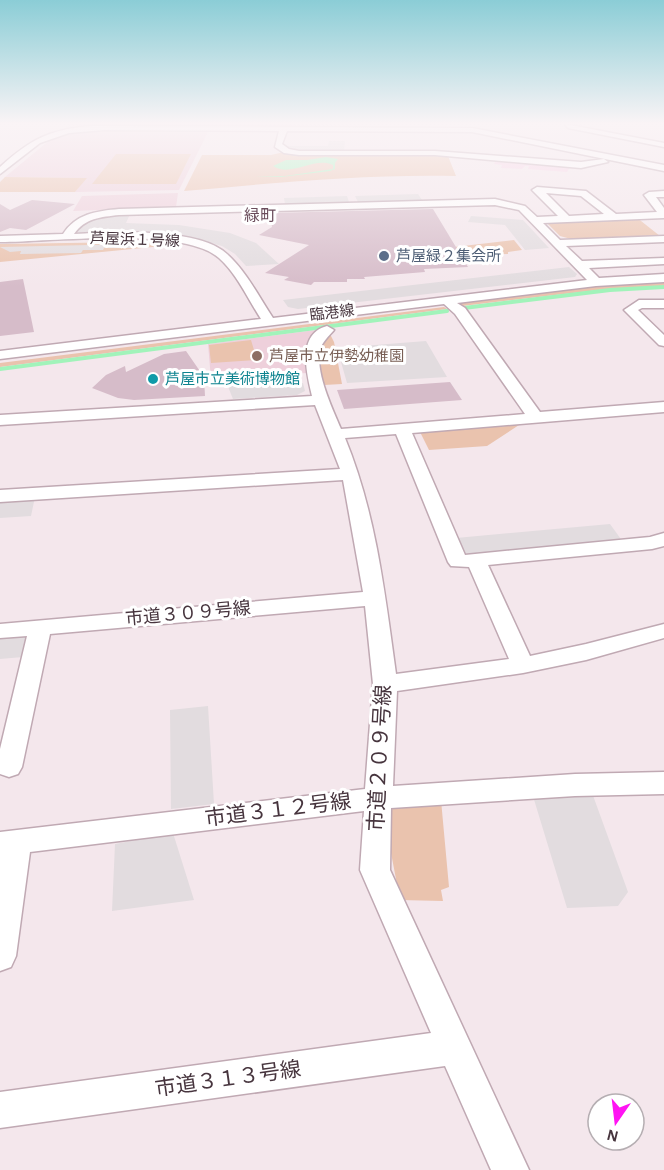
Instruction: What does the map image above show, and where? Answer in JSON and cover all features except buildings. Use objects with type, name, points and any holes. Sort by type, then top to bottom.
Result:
[{"type":"street","points":[[642,186],[664,188]]},
{"type":"street","points":[[567,219],[537,189],[583,193],[614,217]]},
{"type":"street","points":[[664,194],[648,195],[664,214]]},
{"type":"street","points":[[66,238],[75,223],[90,216],[131,211],[481,201],[522,208],[596,282]]},
{"type":"street","points":[[534,220],[664,214]]},
{"type":"street","name":"芦屋浜１号線","points":[[0,239],[155,237],[192,242],[213,249],[222,255],[269,321]]},
{"type":"street","points":[[556,243],[664,239]]},
{"type":"street","points":[[578,265],[664,261]]},
{"type":"street","name":"臨港線","points":[[0,355],[596,282],[664,278]]},
{"type":"street","points":[[445,300],[460,311],[536,417]]},
{"type":"street","points":[[663,340],[630,310],[639,304],[664,304]]},
{"type":"street","name":"市道２０９号線","points":[[327,330],[319,338],[314,350],[313,368],[321,400],[351,474],[361,517],[375,598],[385,684],[375,870],[510,1170]]},
{"type":"street","points":[[0,420],[321,400]]},
{"type":"street","points":[[334,434],[664,407]]},
{"type":"street","points":[[402,428],[458,562],[652,543],[664,539]]},
{"type":"street","points":[[0,496],[351,474]]},
{"type":"street","points":[[476,561],[523,665]]},
{"type":"street","name":"市道３０９号線","points":[[0,631],[375,598]]},
{"type":"street","points":[[9,766],[40,627]]},
{"type":"street","points":[[385,684],[523,665],[586,652],[664,631]]},
{"type":"street","name":"市道３１２号線","points":[[9,843],[378,798],[575,785],[664,783]]},
{"type":"street","points":[[0,956],[9,843]]},
{"type":"street","name":"市道３１３号線","points":[[0,1110],[455,1047]]},
{"type":"shaded area","points":[[4,178],[87,178],[75,192],[0,192],[0,182]]},
{"type":"shaded area","points":[[54,178],[185,178],[179,190],[75,192],[86,178]]},
{"type":"shaded area","points":[[97,178],[179,178],[176,184],[92,184]]},
{"type":"shaded area","points":[[191,178],[368,178],[286,182],[184,191]]},
{"type":"shaded area","points":[[178,193],[176,207],[73,211],[82,196]]},
{"type":"shaded area","points":[[418,194],[422,200],[358,202],[355,196]]},
{"type":"shaded area","points":[[347,196],[349,202],[285,204],[284,198]]},
{"type":"shaded area","points":[[130,214],[126,223],[179,225],[230,233],[256,243],[279,264],[246,266],[235,254],[222,246],[182,235],[77,234],[81,224],[97,216]]},
{"type":"shaded area","points":[[471,216],[523,220],[549,248],[525,250],[505,225],[468,222]]},
{"type":"shaded area","points":[[636,217],[660,236],[571,239],[560,236],[545,221]]},
{"type":"shaded area","points":[[514,240],[522,250],[508,252],[508,254],[423,256],[437,249]]},
{"type":"shaded area","points":[[133,242],[173,245],[0,262],[0,244]]},
{"type":"shaded area","points":[[134,244],[133,248],[83,250],[81,253],[20,254],[21,251],[10,252],[0,247]]},
{"type":"shaded area","points":[[569,267],[577,274],[575,277],[298,309],[288,307],[283,300]]},
{"type":"shaded area","points":[[664,283],[664,286],[607,289],[462,306],[458,303],[603,285]]},
{"type":"shaded area","points":[[444,307],[447,309],[0,367],[0,363]]},
{"type":"shaded area","name":"芦屋市立伊勢幼稚園","points":[[316,330],[306,346],[307,373],[211,379],[208,344]]},
{"type":"shaded area","points":[[330,334],[334,342],[342,384],[324,385],[322,377],[319,364],[320,352]]},
{"type":"shaded area","points":[[251,340],[257,360],[211,363],[209,345]]},
{"type":"shaded area","points":[[426,341],[447,377],[347,383],[337,348]]},
{"type":"shaded area","points":[[287,379],[289,384],[303,383],[305,391],[297,395],[233,399],[227,384]]},
{"type":"shaded area","points":[[519,425],[487,446],[429,450],[420,432]]},
{"type":"shaded area","points":[[35,497],[31,516],[0,518],[0,500]]},
{"type":"shaded area","points":[[610,524],[623,542],[466,557],[456,538]]},
{"type":"shaded area","points":[[28,632],[23,657],[0,659],[0,634]]},
{"type":"shaded area","points":[[208,706],[214,804],[171,809],[170,710]]},
{"type":"shaded area","points":[[591,790],[628,892],[618,906],[567,908],[532,793]]},
{"type":"shaded area","points":[[441,800],[449,887],[441,890],[443,901],[400,900],[383,811]]},
{"type":"shaded area","points":[[173,833],[194,900],[112,911],[115,844]]},
{"type":"waterway","points":[[464,308],[610,290],[664,287]]},
{"type":"waterway","points":[[0,369],[447,311]]},
{"type":"place","name":"芦屋緑２集会所","points":[[384,256]]},
{"type":"place","name":"芦屋市立伊勢幼稚園","points":[[257,356]]},
{"type":"place","name":"芦屋市立美術博物館","points":[[153,379]]},
{"type":"district","name":"緑町","points":[[260,216]]}]
